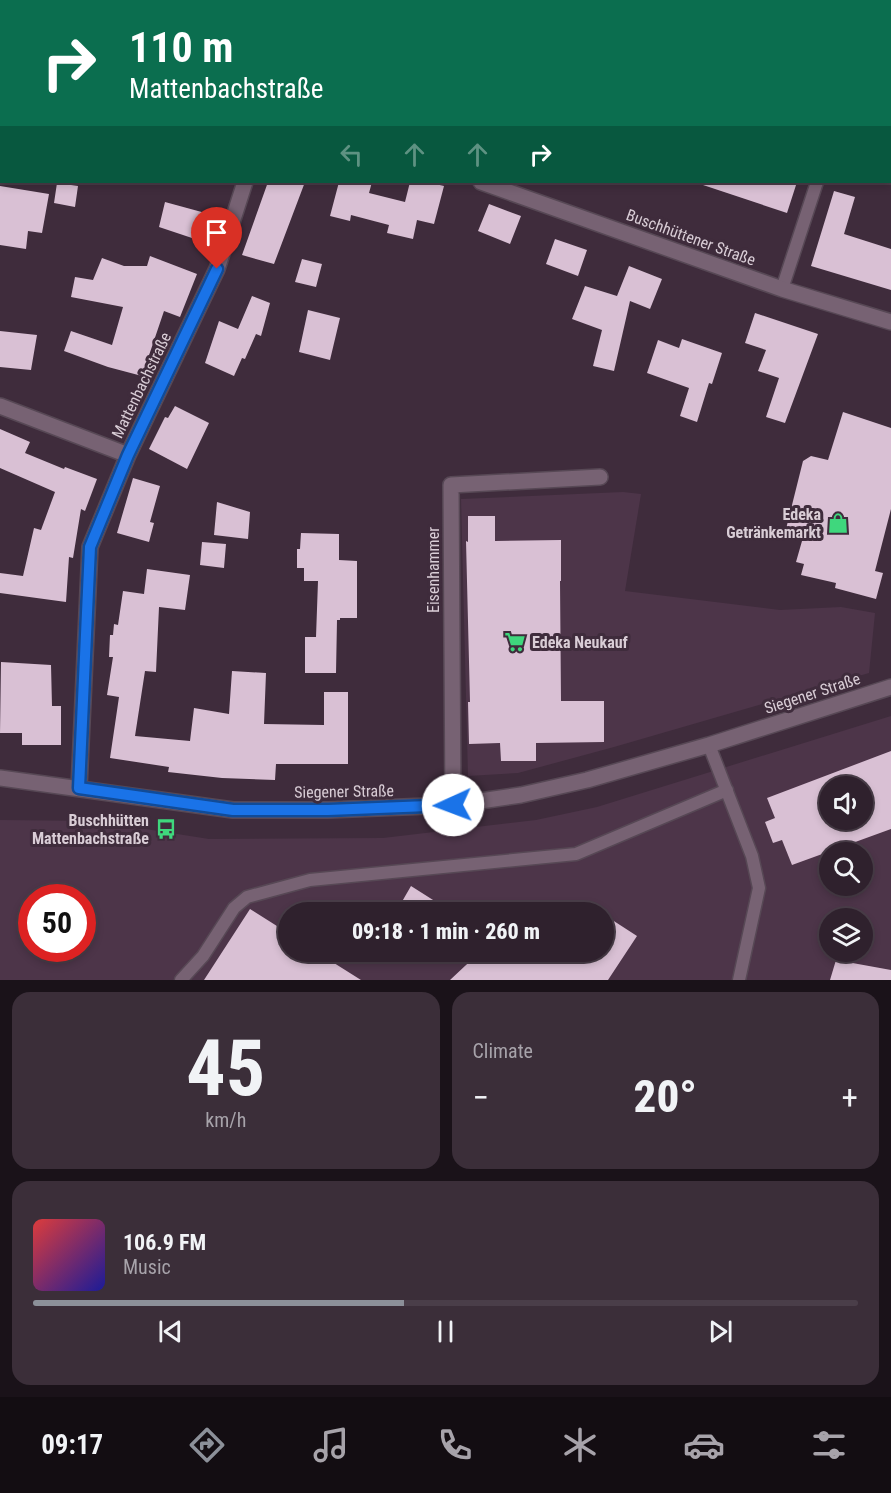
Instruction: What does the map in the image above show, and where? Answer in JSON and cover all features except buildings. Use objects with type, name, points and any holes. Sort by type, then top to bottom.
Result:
[{"type":"street","name":"Mattenbachstraße","points":[[79,788],[90,547],[128,455],[217,269],[245,183]]},
{"type":"street","name":"Buschhüttener Straße","points":[[484,183],[782,289],[891,322]]},
{"type":"street","points":[[0,406],[128,455]]},
{"type":"street","name":"Eisenhammer","points":[[453,805],[451,485],[600,477]]},
{"type":"street","name":"Siegener Straße","points":[[0,778],[233,810],[328,810],[453,805],[521,795],[587,780],[709,745],[891,687]]},
{"type":"lane","points":[[782,289],[818,183]]},
{"type":"lane","points":[[709,745],[752,856],[759,888],[739,980]]},
{"type":"lane","points":[[181,980],[203,956],[234,908],[247,897],[310,880],[576,854],[727,790]]},
{"type":"shaded area","points":[[623,492],[641,494],[625,591],[780,610],[841,607],[875,613],[869,673],[518,773],[468,776],[461,499]]},
{"type":"shaded area","points":[[891,716],[891,980],[0,980],[0,820],[95,821],[209,839],[383,838],[536,820],[597,807]]},
{"type":"place","name":"Edeka Getränkemarkt","points":[[838,523]]},
{"type":"place","name":"Edeka Neukauf","points":[[515,642]]},
{"type":"place","name":"Buschhütten Mattenbachstraße","points":[[166,829]]},
{"type":"route","points":[[217,269],[128,455],[90,547],[79,788],[233,810],[328,810],[453,805]]}]
